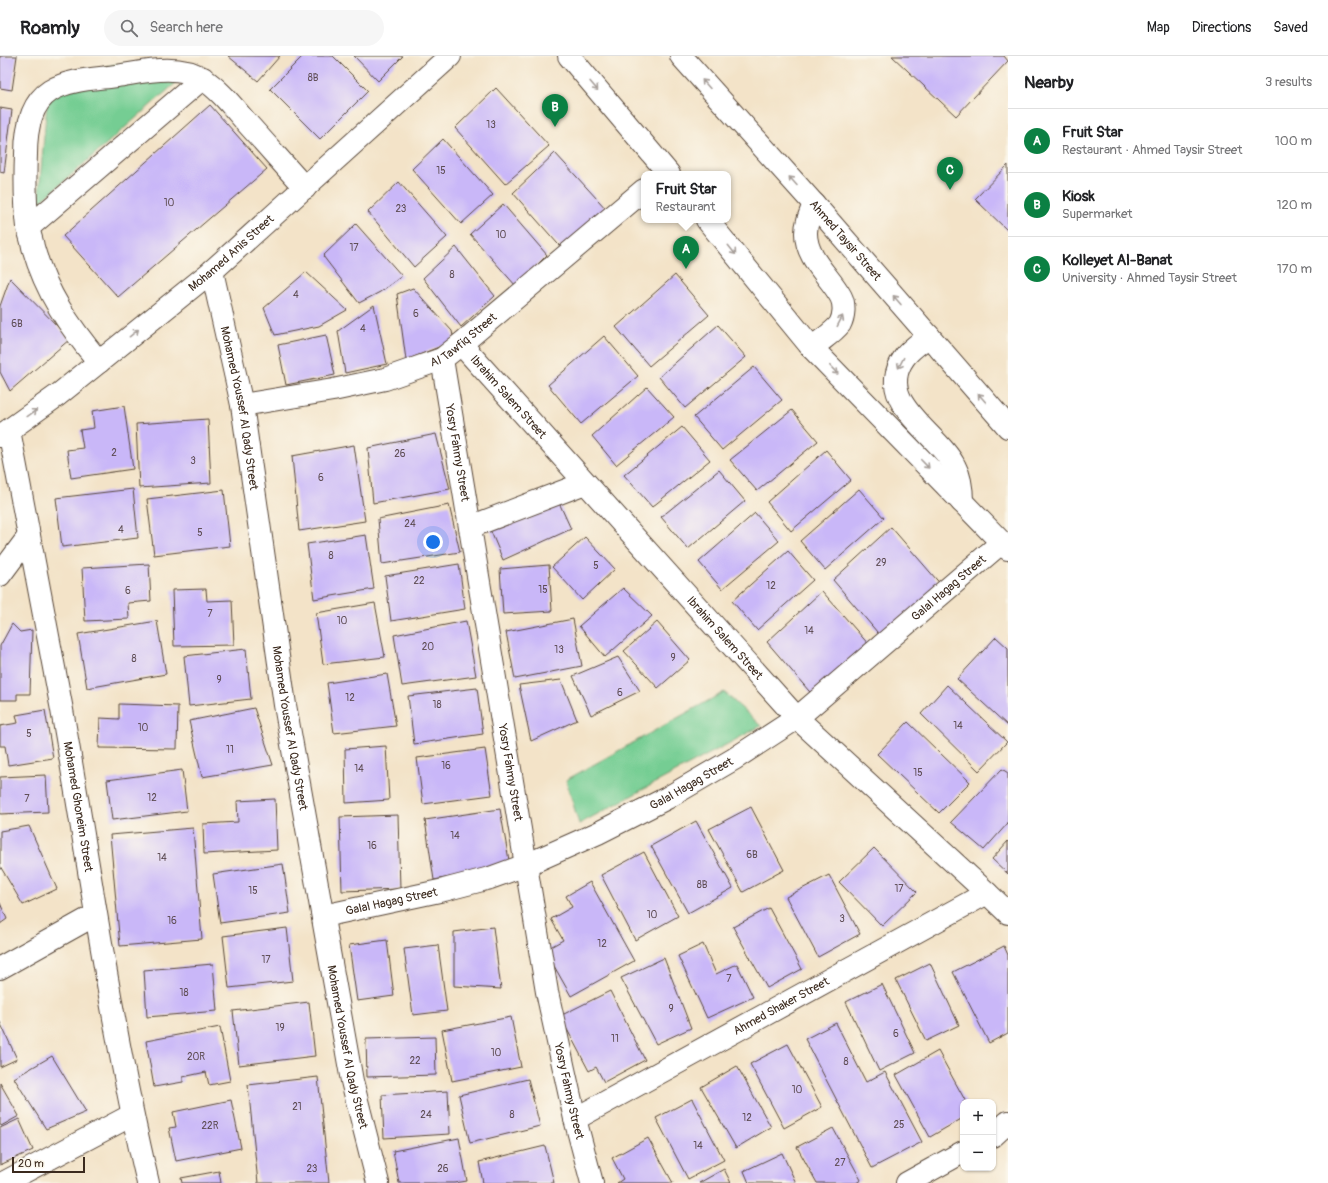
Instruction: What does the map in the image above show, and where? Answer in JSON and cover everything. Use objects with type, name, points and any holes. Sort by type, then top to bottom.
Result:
[{"type":"street","name":"Mohamed Anis Street","points":[[4,433],[99,362],[212,271],[450,56]]},
{"type":"street","points":[[569,56],[664,171]]},
{"type":"street","name":"Ahmed Taysir Street","points":[[681,56],[814,204],[1008,427]]},
{"type":"street","points":[[99,362],[76,334],[55,301],[39,266],[28,228],[25,184],[26,146],[30,119],[37,104],[49,92],[63,84],[151,71],[169,70],[186,72],[203,78],[224,96],[304,188]]},
{"type":"street","points":[[28,228],[203,78]]},
{"type":"street","name":"Al Tawfiq Street","points":[[242,404],[333,390],[385,379],[442,359],[641,193]]},
{"type":"street","points":[[812,348],[836,328],[840,323],[844,310],[841,298],[816,263],[809,249],[806,234],[808,218],[814,204]]},
{"type":"street","points":[[709,223],[812,348],[1005,546]]},
{"type":"street","name":"Mohamed Youssef Al Qady Street","points":[[212,271],[242,404],[285,706],[352,1081],[378,1183]]},
{"type":"street","points":[[929,336],[903,358],[897,375],[897,393],[900,401],[908,412],[945,452],[953,463],[960,478],[962,502]]},
{"type":"street","name":"Ibrahim Salem Street","points":[[461,344],[797,718],[1008,913]]},
{"type":"street","name":"Yosry Fahmy Street","points":[[442,359],[547,992],[575,1119],[592,1183]]},
{"type":"street","name":"Mohamed Ghoneim Street","points":[[4,433],[29,536],[62,711],[95,915],[132,1115],[148,1183]]},
{"type":"street","points":[[470,527],[585,483]]},
{"type":"street","points":[[0,575],[29,536]]},
{"type":"street","name":"Galal Hagag Street","points":[[323,916],[444,890],[490,878],[526,865],[598,833],[667,798],[734,759],[797,718],[1005,546]]},
{"type":"street","name":"Ahmed Shaker Street","points":[[575,1119],[987,893]]},
{"type":"street","points":[[0,968],[95,915]]},
{"type":"street","points":[[3,1183],[132,1115]]},
{"type":"street","points":[[994,1135],[1008,1122]]},
{"type":"street","points":[[907,1183],[960,1154]]},
{"type":"green space","points":[[149,63],[186,74],[38,204],[49,80],[116,64]]},
{"type":"green space","points":[[724,692],[761,726],[579,824],[566,780]]},
{"type":"building","points":[[0,56],[17,56],[12,90],[0,88]]},
{"type":"building","points":[[228,56],[280,56],[258,81]]},
{"type":"building","points":[[303,56],[333,56],[368,91],[320,139],[270,89]]},
{"type":"building","points":[[354,56],[403,56],[378,81]]},
{"type":"building","points":[[892,56],[1004,56],[1008,61],[956,116]]},
{"type":"building","points":[[496,88],[549,146],[505,184],[455,128]]},
{"type":"building","points":[[210,105],[267,169],[118,297],[63,236]]},
{"type":"building","points":[[0,108],[12,110],[4,173],[0,172]]},
{"type":"building","points":[[443,139],[493,195],[461,224],[412,169]]},
{"type":"building","points":[[555,153],[608,211],[565,252],[513,193]]},
{"type":"building","points":[[1008,165],[1008,231],[975,199]]},
{"type":"building","points":[[399,182],[447,237],[414,267],[368,212]]},
{"type":"building","points":[[503,204],[547,255],[516,286],[470,234]]},
{"type":"building","points":[[356,224],[402,276],[380,292],[359,303],[323,256]]},
{"type":"building","points":[[456,247],[495,296],[461,327],[423,278]]},
{"type":"building","points":[[306,272],[347,310],[319,326],[275,335],[264,308]]},
{"type":"building","points":[[675,275],[709,315],[649,366],[616,327]]},
{"type":"building","points":[[10,278],[70,339],[10,391],[0,372],[0,306]]},
{"type":"building","points":[[413,288],[452,331],[454,341],[406,360],[397,294]]},
{"type":"building","points":[[374,305],[387,364],[345,373],[338,331]]},
{"type":"building","points":[[718,325],[746,357],[685,408],[659,377]]},
{"type":"building","points":[[326,335],[335,375],[286,385],[278,345]]},
{"type":"building","points":[[604,336],[638,376],[581,424],[548,385]]},
{"type":"building","points":[[754,367],[782,400],[722,450],[694,417]]},
{"type":"building","points":[[647,387],[674,417],[616,465],[592,436]]},
{"type":"building","points":[[124,406],[133,469],[71,478],[67,450],[83,448],[80,430],[94,428],[92,411]]},
{"type":"building","points":[[792,410],[818,441],[757,491],[730,460]]},
{"type":"building","points":[[208,419],[211,483],[139,488],[136,424]]},
{"type":"building","points":[[682,427],[710,460],[652,507],[624,475]]},
{"type":"building","points":[[436,434],[450,489],[373,503],[368,448]]},
{"type":"building","points":[[354,445],[365,521],[299,531],[292,456]]},
{"type":"building","points":[[826,450],[851,480],[791,531],[767,502]]},
{"type":"building","points":[[719,470],[745,501],[688,549],[661,517]]},
{"type":"building","points":[[133,489],[138,538],[62,547],[56,498]]},
{"type":"building","points":[[859,489],[884,518],[825,570],[800,541]]},
{"type":"building","points":[[224,490],[230,546],[154,555],[147,499]]},
{"type":"building","points":[[556,496],[571,529],[503,560],[489,527]]},
{"type":"building","points":[[449,505],[460,552],[382,564],[378,519]]},
{"type":"building","points":[[755,513],[779,541],[722,589],[699,562]]},
{"type":"building","points":[[891,527],[943,587],[883,639],[833,580]]},
{"type":"building","points":[[366,535],[374,589],[314,599],[307,544]]},
{"type":"building","points":[[585,537],[615,569],[582,600],[552,567]]},
{"type":"building","points":[[788,551],[813,580],[757,630],[732,601]]},
{"type":"building","points":[[149,564],[151,601],[128,603],[129,619],[85,621],[82,568]]},
{"type":"building","points":[[459,564],[465,609],[391,621],[385,576]]},
{"type":"building","points":[[549,565],[552,611],[503,614],[500,569]]},
{"type":"building","points":[[623,588],[652,616],[605,657],[579,626]]},
{"type":"building","points":[[206,589],[207,601],[232,600],[234,645],[174,646],[172,590]]},
{"type":"building","points":[[822,591],[870,646],[815,698],[767,642]]},
{"type":"building","points":[[375,603],[385,657],[323,664],[316,613]]},
{"type":"building","points":[[573,619],[582,666],[515,679],[506,632]]},
{"type":"building","points":[[157,621],[166,674],[87,688],[78,634]]},
{"type":"building","points":[[466,621],[476,676],[402,686],[394,635]]},
{"type":"building","points":[[657,622],[690,660],[658,688],[624,651]]},
{"type":"building","points":[[12,624],[20,632],[32,630],[30,694],[17,694],[17,700],[0,700],[0,646]]},
{"type":"building","points":[[996,637],[1008,648],[1008,726],[957,679]]},
{"type":"building","points":[[246,649],[251,699],[189,706],[184,656]]},
{"type":"building","points":[[618,657],[640,691],[591,715],[573,676]]},
{"type":"building","points":[[387,674],[396,726],[334,733],[327,683]]},
{"type":"building","points":[[561,680],[577,720],[531,741],[519,685]]},
{"type":"building","points":[[947,685],[1007,742],[979,771],[921,714]]},
{"type":"building","points":[[477,688],[483,734],[414,744],[408,696]]},
{"type":"building","points":[[119,704],[178,706],[177,749],[99,748],[100,718],[119,719]]},
{"type":"building","points":[[254,708],[273,765],[202,777],[189,721]]},
{"type":"building","points":[[45,710],[53,758],[8,765],[5,746],[0,746],[0,726],[18,723],[16,715]]},
{"type":"building","points":[[908,722],[970,782],[939,813],[877,754]]},
{"type":"building","points":[[386,746],[389,800],[346,803],[345,749]]},
{"type":"building","points":[[485,749],[492,795],[423,804],[417,758]]},
{"type":"building","points":[[1002,769],[1008,773],[1008,823],[984,850],[951,822]]},
{"type":"building","points":[[182,770],[187,811],[112,820],[107,780]]},
{"type":"building","points":[[46,775],[48,812],[0,814],[0,777]]},
{"type":"building","points":[[275,799],[277,850],[204,854],[203,824],[238,822],[237,801]]},
{"type":"building","points":[[751,807],[784,870],[743,892],[709,829]]},
{"type":"building","points":[[500,809],[510,866],[434,880],[425,820]]},
{"type":"building","points":[[398,815],[400,889],[342,891],[340,817]]},
{"type":"building","points":[[696,821],[733,888],[688,913],[651,846]]},
{"type":"building","points":[[29,826],[57,889],[23,905],[0,866],[0,831]]},
{"type":"building","points":[[193,828],[202,939],[120,946],[110,835]]},
{"type":"building","points":[[1008,841],[1008,874],[992,859]]},
{"type":"building","points":[[874,848],[917,892],[882,926],[839,882]]},
{"type":"building","points":[[644,852],[678,916],[635,940],[601,875]]},
{"type":"building","points":[[283,864],[290,913],[220,923],[213,874]]},
{"type":"building","points":[[829,875],[860,934],[818,957],[786,897]]},
{"type":"building","points":[[590,882],[634,961],[571,996],[545,950],[563,940],[551,919],[572,907],[566,896]]},
{"type":"building","points":[[0,903],[7,919],[0,924]]},
{"type":"building","points":[[769,908],[802,969],[767,988],[733,927]]},
{"type":"building","points":[[493,927],[501,989],[454,986],[454,932]]},
{"type":"building","points":[[287,928],[293,981],[229,988],[223,936]]},
{"type":"building","points":[[387,940],[394,996],[357,1001],[349,945]]},
{"type":"building","points":[[703,944],[716,974],[737,964],[753,997],[707,1018],[678,956]]},
{"type":"building","points":[[438,945],[447,1011],[413,1015],[404,949]]},
{"type":"building","points":[[1004,946],[1008,955],[1008,1033],[989,1043],[953,972]]},
{"type":"building","points":[[664,958],[691,1028],[656,1044],[621,978]]},
{"type":"building","points":[[930,963],[959,1025],[926,1041],[896,980]]},
{"type":"building","points":[[213,964],[217,1011],[147,1017],[144,970]]},
{"type":"building","points":[[882,984],[915,1053],[879,1071],[846,1002]]},
{"type":"building","points":[[610,991],[645,1060],[604,1082],[596,1067],[589,1071],[560,1016]]},
{"type":"building","points":[[309,1002],[315,1056],[239,1065],[233,1011]]},
{"type":"building","points":[[511,1017],[521,1067],[452,1081],[442,1030]]},
{"type":"building","points":[[0,1022],[17,1059],[0,1067]]},
{"type":"building","points":[[836,1023],[866,1082],[885,1072],[922,1142],[872,1168],[805,1039]]},
{"type":"building","points":[[220,1027],[230,1081],[209,1085],[206,1072],[183,1077],[183,1082],[154,1087],[146,1041]]},
{"type":"building","points":[[435,1037],[436,1075],[367,1077],[366,1039]]},
{"type":"building","points":[[788,1044],[822,1107],[784,1128],[750,1064]]},
{"type":"building","points":[[938,1051],[964,1099],[960,1099],[960,1120],[930,1137],[896,1075]]},
{"type":"building","points":[[52,1056],[86,1112],[46,1129],[14,1078]]},
{"type":"building","points":[[737,1066],[771,1127],[736,1148],[701,1087]]},
{"type":"building","points":[[318,1077],[329,1183],[258,1183],[248,1085]]},
{"type":"building","points":[[528,1079],[540,1126],[470,1143],[459,1095]]},
{"type":"building","points":[[0,1083],[19,1116],[1,1126],[0,1124]]},
{"type":"building","points":[[448,1091],[450,1134],[384,1138],[382,1095]]},
{"type":"building","points":[[692,1099],[724,1160],[688,1179],[656,1118]]},
{"type":"building","points":[[231,1100],[241,1148],[176,1161],[169,1128],[176,1127],[173,1112]]},
{"type":"building","points":[[19,1119],[33,1150],[0,1165],[0,1128]]},
{"type":"building","points":[[833,1128],[861,1180],[856,1183],[817,1183],[797,1147]]},
{"type":"building","points":[[459,1138],[467,1181],[455,1183],[399,1183],[393,1151]]},
{"type":"building","points":[[648,1138],[673,1183],[617,1183],[623,1179],[612,1158]]},
{"type":"building","points":[[545,1146],[554,1183],[483,1183],[479,1162]]},
{"type":"building","points":[[782,1153],[796,1183],[749,1183],[744,1171]]},
{"type":"building","points":[[724,1169],[731,1183],[699,1183]]},
{"type":"building","points":[[219,1171],[221,1183],[182,1183],[181,1178]]},
{"type":"place","name":"Kiosk","points":[[555,127]]},
{"type":"place","name":"Kolleyet Al-Banat","points":[[950,190]]},
{"type":"place","name":"Fruit Star","points":[[686,269]]}]
